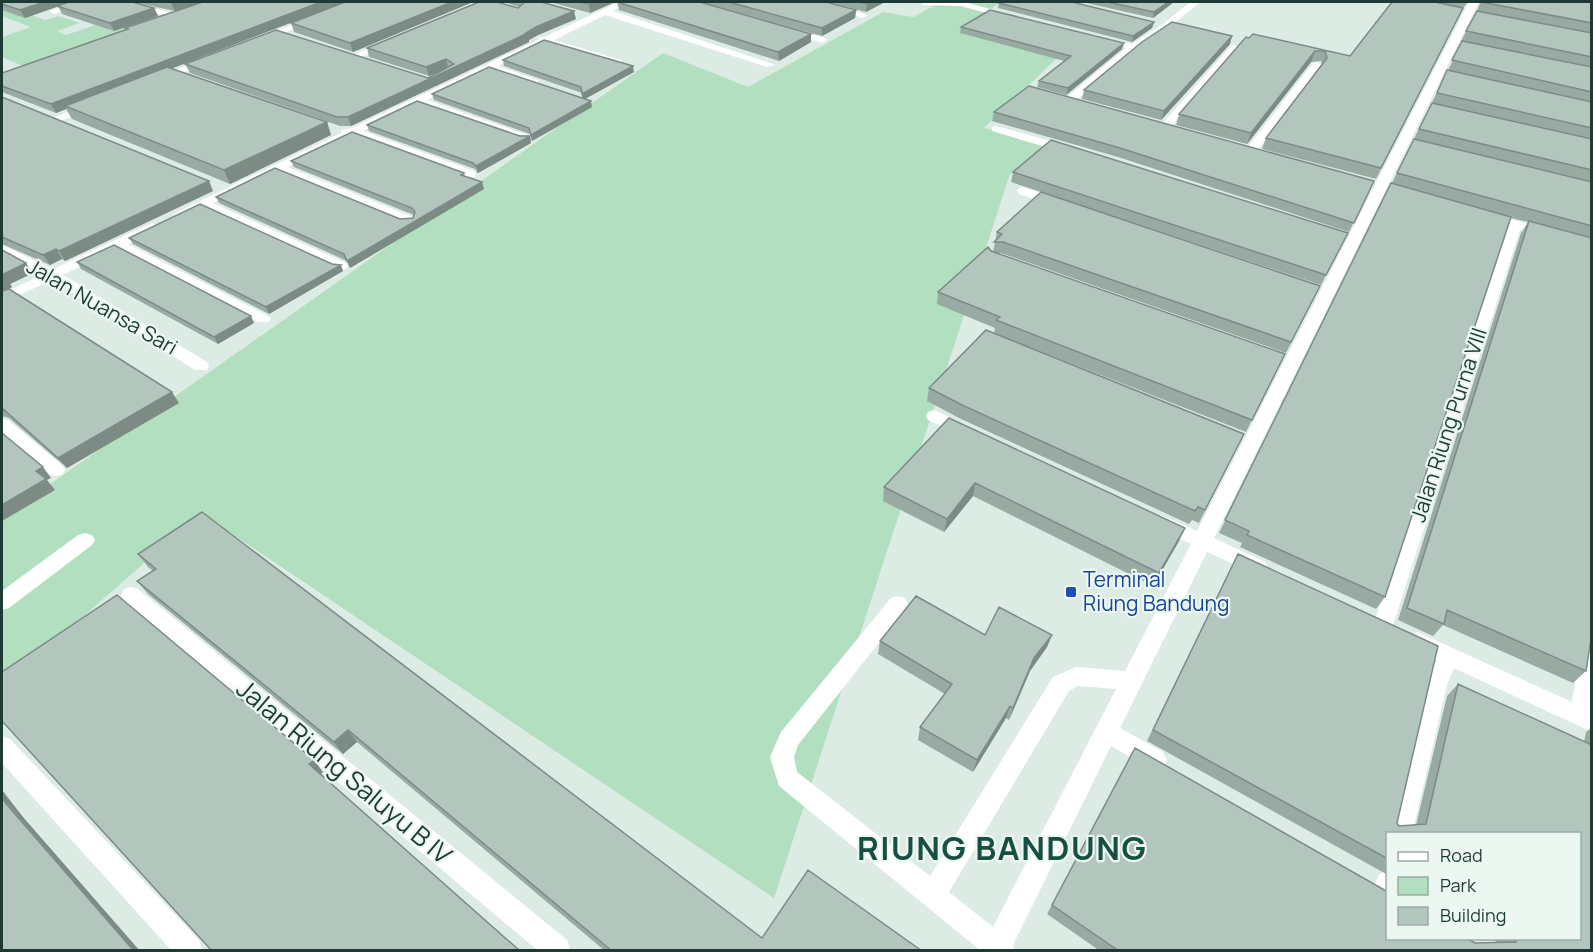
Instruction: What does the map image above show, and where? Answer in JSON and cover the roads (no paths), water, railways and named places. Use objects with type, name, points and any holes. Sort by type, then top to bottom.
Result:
[{"type":"street","points":[[54,11],[84,2]]},
{"type":"street","points":[[128,2],[180,14],[153,24]]},
{"type":"street","points":[[246,45],[357,2]]},
{"type":"street","points":[[484,62],[542,39],[582,16],[625,2]]},
{"type":"street","points":[[813,2],[863,15]]},
{"type":"street","points":[[924,2],[960,3],[1024,20]]},
{"type":"street","points":[[1177,2],[1193,3]]},
{"type":"street","points":[[1071,101],[1134,47],[1166,26],[1193,3]]},
{"type":"street","points":[[602,11],[771,65]]},
{"type":"street","points":[[898,604],[789,739],[782,758],[788,778],[998,950],[1201,541],[1245,441],[1348,238],[1408,144],[1460,46],[1469,11]]},
{"type":"street","points":[[1155,23],[1166,26]]},
{"type":"street","points":[[2,299],[277,167],[339,130],[416,100],[554,24]]},
{"type":"street","points":[[777,27],[822,40]]},
{"type":"street","points":[[277,32],[299,39]]},
{"type":"street","points":[[1090,36],[1134,47]]},
{"type":"street","points":[[354,57],[398,39]]},
{"type":"street","points":[[542,39],[630,66]]},
{"type":"street","points":[[1165,127],[1236,47]]},
{"type":"street","points":[[142,86],[226,53]]},
{"type":"street","points":[[343,54],[376,64]]},
{"type":"street","points":[[484,62],[543,85]]},
{"type":"street","points":[[1251,151],[1317,65]]},
{"type":"street","points":[[174,74],[196,81]]},
{"type":"street","points":[[416,100],[526,138]]},
{"type":"street","points":[[78,129],[51,117],[99,103]]},
{"type":"street","points":[[996,129],[1081,153]]},
{"type":"street","points":[[339,130],[470,174]]},
{"type":"street","points":[[277,167],[408,220]]},
{"type":"street","points":[[208,183],[229,190]]},
{"type":"street","points":[[1023,192],[1068,207]]},
{"type":"street","points":[[203,203],[341,266]]},
{"type":"street","points":[[1470,212],[1592,246]]},
{"type":"street","name":"Jalan Riung Purna VIII","points":[[1383,625],[1515,224]]},
{"type":"street","points":[[118,244],[263,319]]},
{"type":"street","name":"Jalan Nuansa Sari","points":[[2,249],[52,275],[201,366]]},
{"type":"street","points":[[934,416],[987,441]]},
{"type":"street","points":[[2,424],[56,470]]},
{"type":"street","points":[[1147,516],[1276,576]]},
{"type":"street","points":[[2,602],[85,540]]},
{"type":"street","name":"Jalan Riung Saluyu B IV","points":[[131,595],[557,951]]},
{"type":"street","points":[[1362,615],[1448,660],[1586,720],[1592,644]]},
{"type":"street","points":[[1400,832],[1436,685],[1448,660]]},
{"type":"street","points":[[933,896],[1061,684],[1076,676],[1135,671]]},
{"type":"street","points":[[1105,731],[1177,773]]},
{"type":"street","points":[[2,747],[189,951]]},
{"type":"place","name":"Terminal Riung Bandung","points":[[1071,592]]},
{"type":"district","name":"RIUNG BANDUNG","points":[[1002,848]]}]
